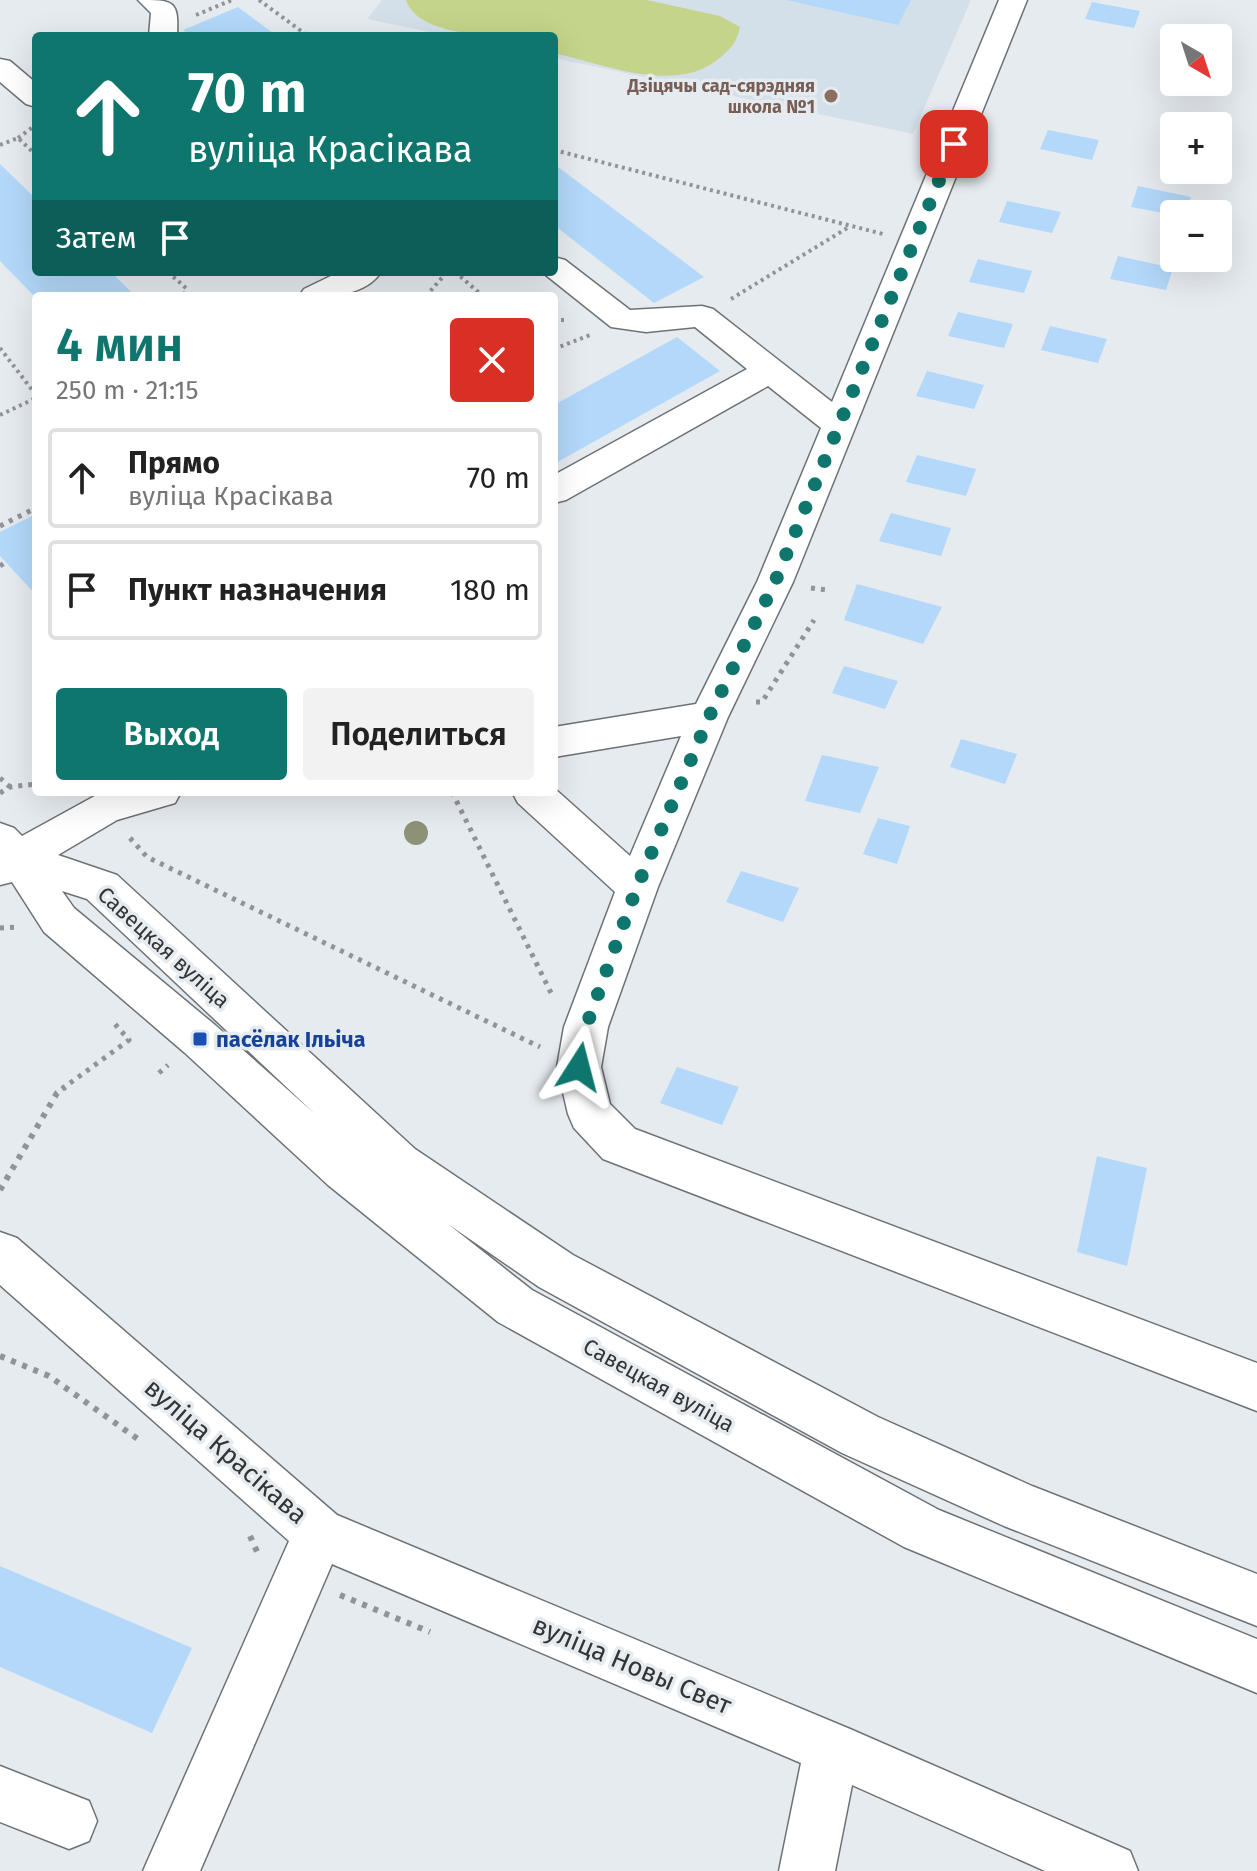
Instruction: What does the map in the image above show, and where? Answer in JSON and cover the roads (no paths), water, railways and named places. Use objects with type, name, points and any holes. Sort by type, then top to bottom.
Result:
[{"type":"street","points":[[152,0],[165,10],[163,32]]},
{"type":"street","points":[[1013,0],[775,582],[709,717],[637,887],[583,1047],[590,1114],[619,1144],[1257,1387]]},
{"type":"street","points":[[0,67],[32,95]]},
{"type":"street","points":[[558,270],[622,320],[646,322],[702,316],[839,425]]},
{"type":"street","points":[[323,292],[357,276]]},
{"type":"street","points":[[558,489],[770,370]]},
{"type":"street","points":[[558,741],[709,717]]},
{"type":"street","points":[[6,857],[105,807],[146,796]]},
{"type":"street","points":[[536,796],[637,887]]},
{"type":"street","name":"Савецкая вуліца","points":[[6,857],[102,887],[399,1164],[556,1271],[860,1435],[1022,1508],[1257,1600]]},
{"type":"street","name":"Савецкая вуліца","points":[[6,857],[59,920],[200,1039],[344,1170],[515,1306],[922,1529],[1257,1666]]},
{"type":"street","name":"вуліца Красікава","points":[[3,1264],[319,1533],[171,1871]]},
{"type":"street","name":"вуліца Новы Свет","points":[[319,1533],[831,1748],[1110,1871]]},
{"type":"street","points":[[807,1871],[831,1748]]},
{"type":"street","points":[[0,1794],[69,1821]]},
{"type":"place","name":"Дзіцячы сад-сярэдняя школа №1","points":[[831,96]]},
{"type":"place","name":"пасёлак Ільіча","points":[[200,1039]]}]
